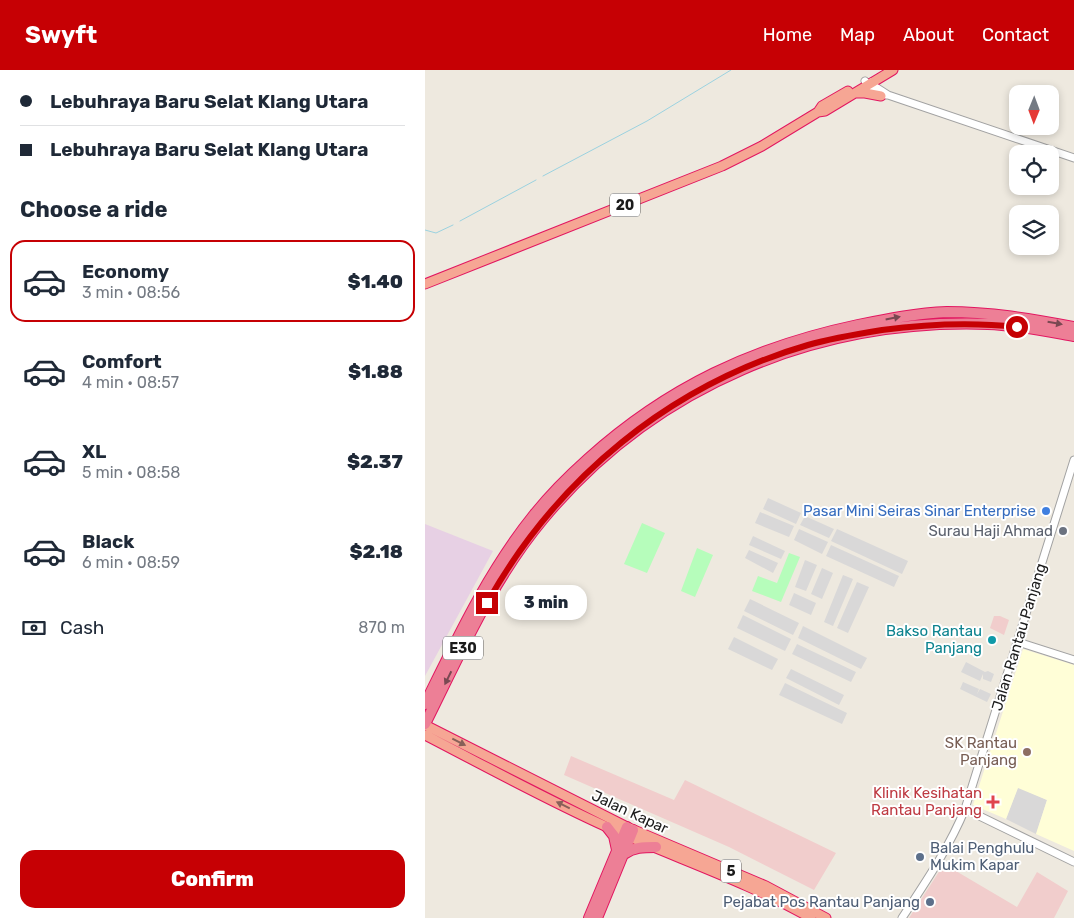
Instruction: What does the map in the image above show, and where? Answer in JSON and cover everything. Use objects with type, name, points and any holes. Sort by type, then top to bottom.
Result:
[{"type":"highway","name":"20","points":[[818,112],[822,106],[887,72]]},
{"type":"highway","points":[[855,94],[884,94],[879,84],[887,72]]},
{"type":"highway","name":"20","points":[[425,284],[723,166],[762,146],[818,112],[825,111],[855,94],[868,82]]},
{"type":"highway","name":"E30","points":[[425,704],[463,628],[534,514],[567,478],[605,444],[645,413],[690,385],[741,360],[806,337],[899,316],[946,312],[991,313],[1074,327]]},
{"type":"highway","name":"E30","points":[[425,725],[499,571],[575,484],[611,450],[651,419],[746,367],[810,344],[849,335],[944,324],[989,324],[1032,328],[1074,336]]},
{"type":"highway","name":"Jalan Kapar","points":[[425,725],[656,847],[763,893],[811,918]]},
{"type":"highway","name":"Jalan Kapar","points":[[425,735],[607,827],[629,832],[766,886],[826,918]]},
{"type":"highway","points":[[607,827],[614,836],[621,852]]},
{"type":"highway","points":[[597,918],[629,832]]},
{"type":"highway","points":[[589,918],[621,852],[656,847]]},
{"type":"street","points":[[868,82],[873,92],[884,94],[1074,158]]},
{"type":"street","name":"Jalan Rantau Panjang","points":[[902,918],[949,842],[965,809],[1074,460]]},
{"type":"street","points":[[1018,642],[1074,660]]},
{"type":"street","points":[[965,809],[1074,862]]},
{"type":"shaded area","points":[[768,498],[801,513],[796,524],[763,509]]},
{"type":"shaded area","points":[[760,512],[794,526],[789,537],[755,523]]},
{"type":"shaded area","points":[[805,516],[834,529],[829,538],[800,525]]},
{"type":"shaded area","points":[[425,524],[493,551],[425,676]]},
{"type":"shaded area","points":[[799,529],[828,542],[822,554],[794,540]]},
{"type":"shaded area","points":[[837,529],[908,561],[902,574],[831,541]]},
{"type":"shaded area","points":[[753,536],[785,551],[781,559],[749,545]]},
{"type":"shaded area","points":[[831,545],[899,576],[894,587],[826,556]]},
{"type":"shaded area","points":[[749,550],[778,563],[773,573],[745,558]]},
{"type":"shaded area","points":[[805,560],[817,565],[806,591],[795,587]]},
{"type":"shaded area","points":[[822,568],[833,573],[822,599],[811,594]]},
{"type":"shaded area","points":[[843,575],[853,579],[833,626],[824,622]]},
{"type":"shaded area","points":[[857,582],[869,587],[848,633],[837,628]]},
{"type":"shaded area","points":[[794,593],[816,603],[811,615],[789,605]]},
{"type":"shaded area","points":[[750,599],[799,623],[793,635],[744,611]]},
{"type":"shaded area","points":[[743,615],[791,639],[785,651],[737,628]]},
{"type":"shaded area","points":[[994,616],[1000,616],[1009,620],[1004,635],[990,628]]},
{"type":"shaded area","points":[[803,626],[867,658],[861,669],[798,638]]},
{"type":"shaded area","points":[[734,637],[778,659],[772,670],[728,649]]},
{"type":"shaded area","points":[[797,644],[856,672],[851,682],[792,654]]},
{"type":"shaded area","name":"SK Rantau Panjang","points":[[1023,649],[1074,665],[1074,851],[1036,834],[1047,800],[1018,788],[1006,819],[973,805]]},
{"type":"shaded area","points":[[966,662],[985,672],[988,671],[994,674],[991,682],[983,679],[983,674],[980,681],[961,672]]},
{"type":"shaded area","points":[[791,669],[844,695],[839,705],[786,678]]},
{"type":"shaded area","points":[[963,682],[979,689],[977,694],[980,689],[991,694],[987,702],[960,689]]},
{"type":"shaded area","points":[[785,683],[847,713],[842,724],[779,695]]},
{"type":"shaded area","points":[[571,756],[674,800],[685,780],[836,853],[814,890],[729,847],[564,775]]},
{"type":"shaded area","points":[[1018,787],[1047,800],[1036,834],[1006,819]]},
{"type":"shaded area","points":[[944,864],[1017,907],[1037,872],[1068,891],[1054,918],[909,918]]},
{"type":"green space","points":[[642,523],[665,533],[647,573],[624,564]]},
{"type":"green space","points":[[697,548],[713,555],[695,597],[681,591]]},
{"type":"green space","points":[[789,553],[800,557],[781,602],[752,591],[758,576],[777,583]]},
{"type":"waterway","points":[[543,176],[647,121],[731,70]]},
{"type":"waterway","points":[[460,221],[536,180]]},
{"type":"waterway","points":[[425,230],[436,233],[453,225]]},
{"type":"place","name":"Pasar Mini Seiras Sinar Enterprise","points":[[1046,511]]},
{"type":"place","name":"Surau Haji Ahmad","points":[[1063,531]]},
{"type":"place","name":"Bakso Rantau Panjang","points":[[992,640]]},
{"type":"place","name":"SK Rantau Panjang","points":[[1027,752]]},
{"type":"place","name":"Klinik Kesihatan Rantau Panjang","points":[[993,802]]},
{"type":"place","name":"Balai Penghulu Mukim Kapar","points":[[920,857]]},
{"type":"place","name":"Pejabat Pos Rantau Panjang","points":[[930,902]]},
{"type":"route","points":[[487,603],[503,573],[542,520],[575,484],[611,450],[651,419],[721,379],[797,348],[849,335],[944,324],[989,324],[1017,327]]}]
